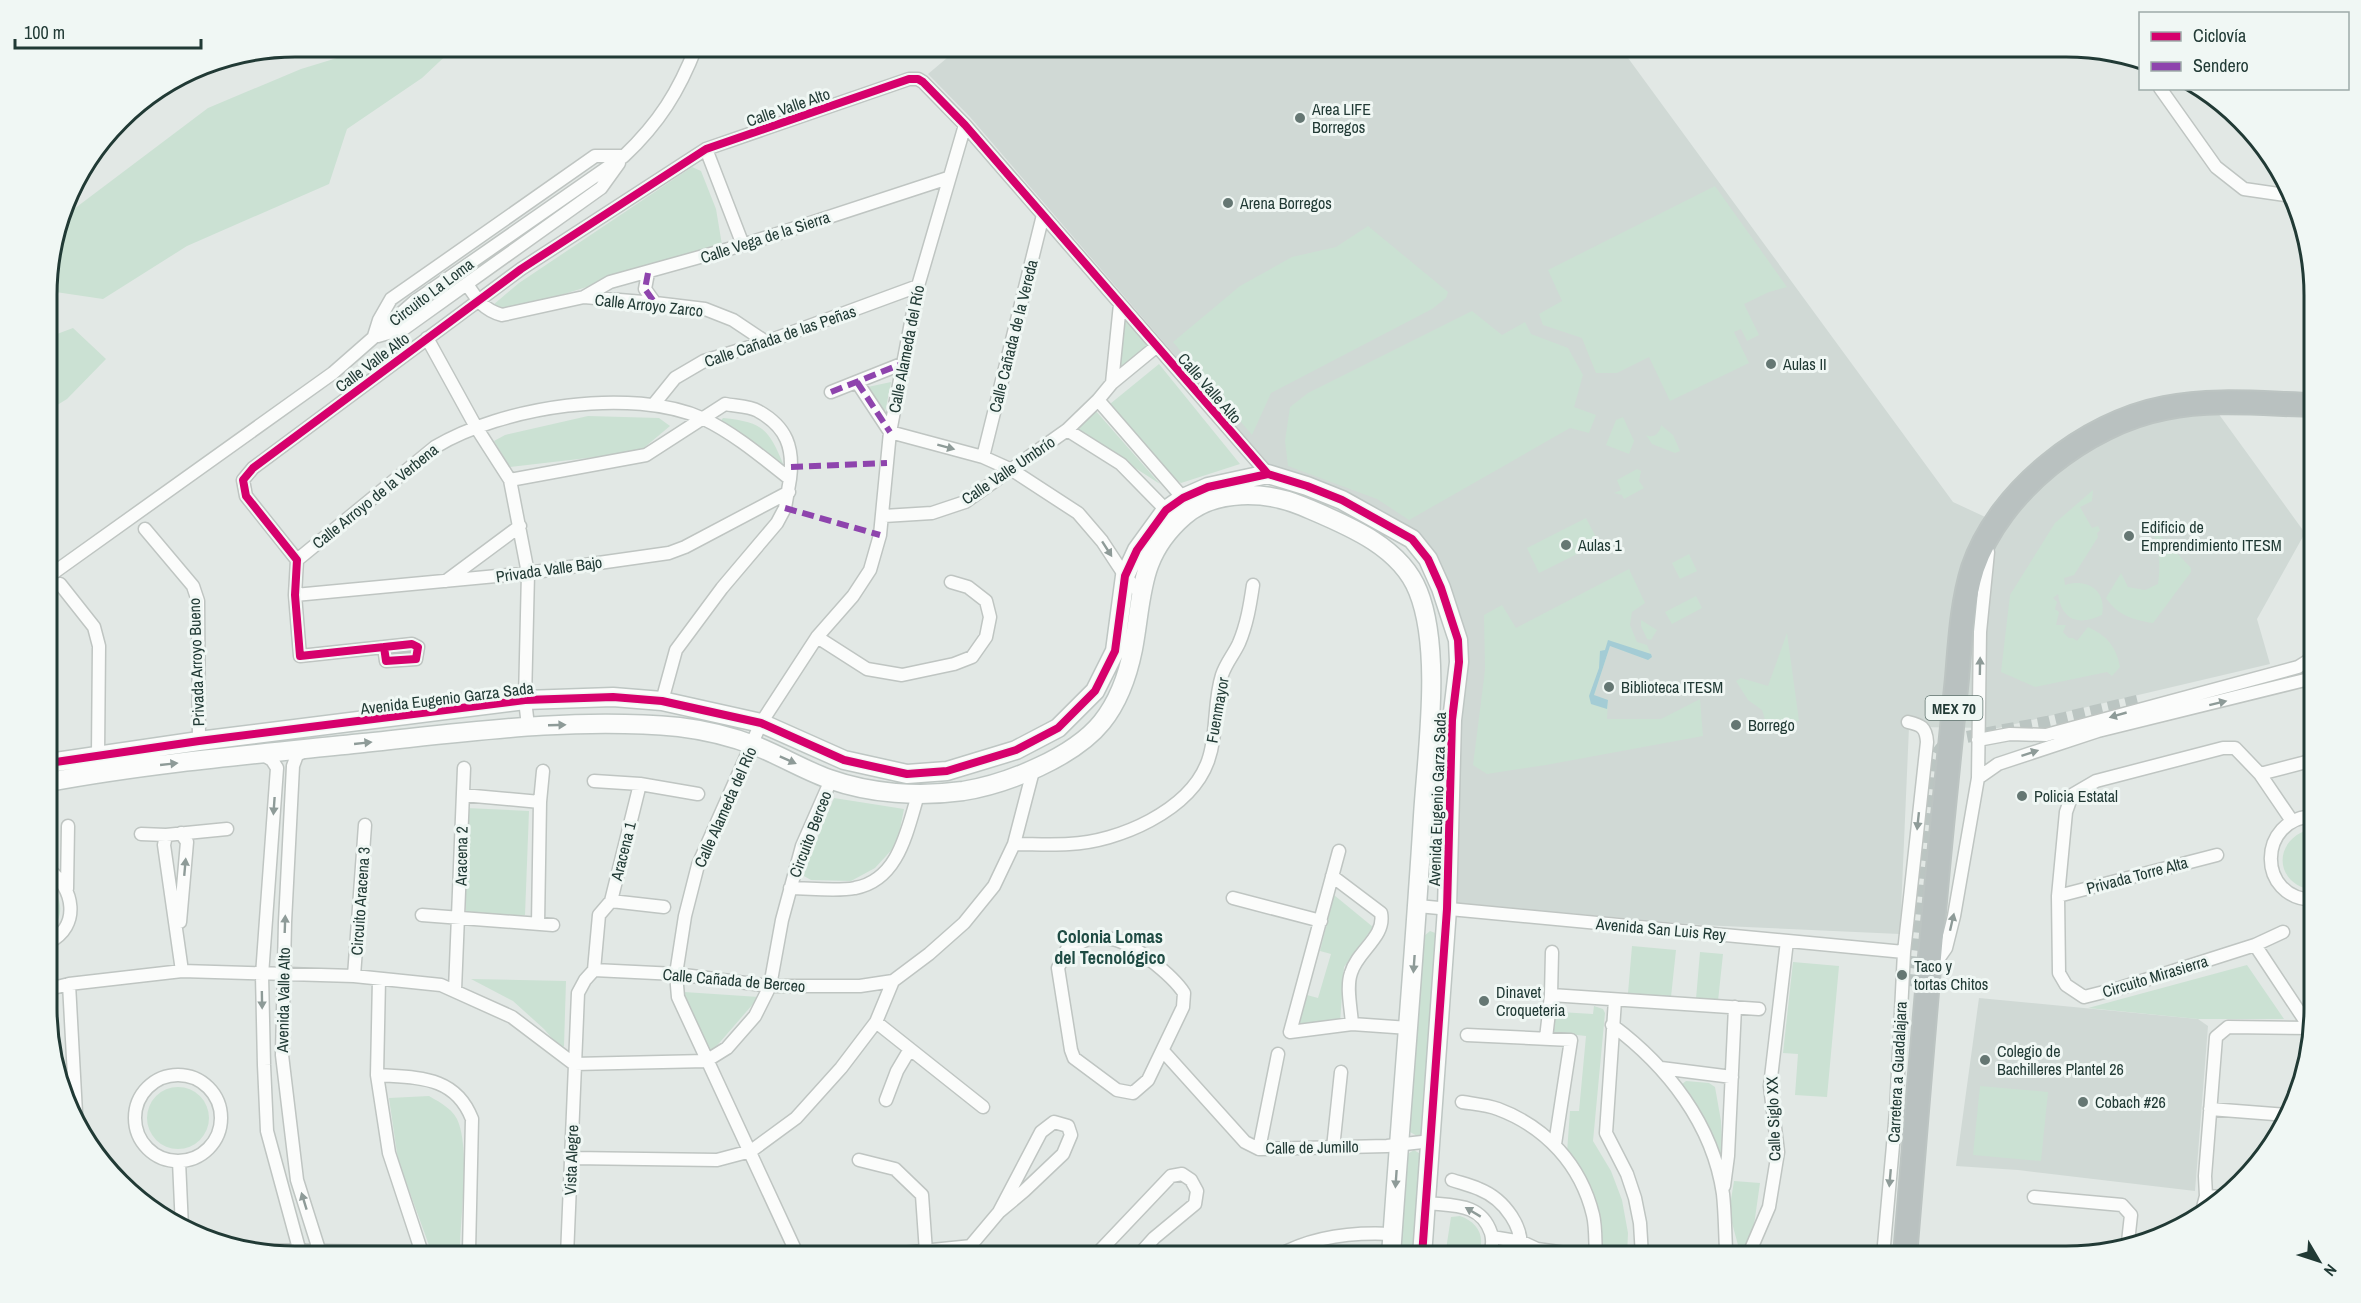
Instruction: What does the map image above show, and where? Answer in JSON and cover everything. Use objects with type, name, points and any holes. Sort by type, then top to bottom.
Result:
[{"type":"highway","name":"MEX 70","points":[[1906,1246],[1919,980],[1966,605],[1974,568],[1991,532],[2028,484],[2076,446],[2105,429],[2163,408],[2210,402],[2304,405]]},
{"type":"street","name":"Circuito La Loma","points":[[57,570],[333,373],[414,302],[624,156],[647,135],[668,107],[691,57]]},
{"type":"street","name":"Calle Valle Alto","points":[[297,560],[246,496],[243,480],[253,468],[521,269],[706,149],[909,80],[918,79],[965,124],[1268,474]]},
{"type":"street","points":[[2161,90],[2216,167],[2244,189],[2281,194]]},
{"type":"street","name":"Calle Alameda del Río","points":[[794,1246],[678,997],[676,974],[685,916],[698,865],[761,723],[817,637],[854,596],[870,570],[884,516],[890,432],[918,286],[965,124]]},
{"type":"street","points":[[706,149],[742,245]]},
{"type":"street","points":[[374,337],[405,328],[601,188],[624,156]]},
{"type":"street","name":"Calle Vega de la Sierra","points":[[584,297],[610,282],[742,245],[948,178]]},
{"type":"street","name":"Calle Cañada de la Vereda","points":[[983,457],[1043,215]]},
{"type":"street","points":[[648,273],[645,289],[655,303]]},
{"type":"street","points":[[467,284],[478,302]]},
{"type":"street","name":"Calle Cañada de las Peñas","points":[[654,404],[675,378],[704,361],[766,342],[918,286]]},
{"type":"street","name":"Calle Arroyo Zarco","points":[[478,302],[489,311],[502,315],[584,297],[705,309],[733,320],[766,342]]},
{"type":"street","points":[[1112,383],[1120,304]]},
{"type":"street","points":[[427,338],[476,427],[510,480],[528,573],[525,700],[528,726]]},
{"type":"street","name":"Calle Valle Umbrío","points":[[884,516],[932,513],[965,502],[1066,430],[1098,400],[1112,383],[1157,346]]},
{"type":"street","points":[[831,392],[904,363]]},
{"type":"street","points":[[857,382],[890,432],[983,457],[1012,470],[1078,513],[1102,541],[1125,576],[1140,593]]},
{"type":"street","points":[[1098,400],[1183,498]]},
{"type":"street","name":"Calle Arroyo de la Verbena","points":[[297,560],[435,447],[453,436],[476,427],[572,404],[654,404],[702,418],[732,435],[790,479]]},
{"type":"street","points":[[510,480],[646,455],[725,404],[757,410],[780,428],[791,447],[789,492],[785,508],[777,523],[722,588],[676,650],[662,701]]},
{"type":"street","points":[[1066,430],[1121,465],[1166,510]]},
{"type":"street","name":"Avenida Eugenio Garza Sada","points":[[57,780],[199,741],[525,700],[613,697],[662,701],[761,723],[844,760],[907,774],[947,771],[1016,750],[1059,728],[1095,692],[1115,651],[1125,576],[1137,550],[1166,510],[1183,498],[1208,487],[1268,474],[1342,500],[1412,539],[1428,559],[1442,588],[1458,640],[1460,662],[1452,720],[1447,909],[1423,1246]]},
{"type":"street","name":"Privada Valle Bajo","points":[[295,595],[528,573],[669,553],[685,547],[789,492]]},
{"type":"street","name":"Avenida Eugenio Garza Sada","points":[[57,762],[98,754],[127,760],[262,754],[528,726],[620,723],[678,727],[752,744],[831,780],[891,793],[918,795],[967,791],[1033,771],[1086,738],[1103,721],[1115,702],[1128,669],[1140,593],[1150,558],[1169,532],[1187,513],[1208,502],[1247,495],[1289,501],[1351,526],[1393,555],[1417,588],[1431,645],[1418,906],[1391,1246]]},
{"type":"street","points":[[445,582],[520,526]]},
{"type":"street","name":"Privada Arroyo Bueno","points":[[144,529],[193,586],[198,601],[199,741]]},
{"type":"street","points":[[1901,1018],[1919,980],[1946,948],[1954,916],[1978,778],[1980,632],[1984,578],[1991,532]]},
{"type":"street","points":[[297,560],[295,595],[300,656],[384,646]]},
{"type":"street","points":[[817,637],[867,669],[902,675],[954,664],[972,657],[986,637],[990,617],[986,601],[968,587],[951,582]]},
{"type":"street","points":[[60,584],[94,627],[99,646],[98,754]]},
{"type":"street","name":"Fuenmayor","points":[[1014,844],[1070,844],[1112,837],[1149,821],[1183,796],[1208,762],[1222,674],[1244,631],[1253,585]]},
{"type":"street","points":[[1978,740],[2010,734],[2046,735],[2304,663]]},
{"type":"street","points":[[2298,666],[2304,672]]},
{"type":"street","points":[[1978,778],[1998,764],[2098,731],[2304,680]]},
{"type":"street","points":[[2141,700],[2183,690],[2204,691]]},
{"type":"street","points":[[1429,719],[1452,720]]},
{"type":"street","name":"Carretera a Guadalajara","points":[[1884,1246],[1896,1112],[1904,952],[1927,742],[1926,732],[1922,726],[1908,722]]},
{"type":"street","name":"Avenida Valle Alto","points":[[310,748],[297,755],[293,766],[282,1055],[297,1180],[318,1246]]},
{"type":"street","name":"Circuito Mirasierra","points":[[2255,945],[2120,988],[2084,997],[2066,985],[2059,973],[2058,896],[2066,812],[2072,795],[2096,781],[2223,748],[2235,748],[2260,774]]},
{"type":"street","name":"Avenida Valle Alto","points":[[262,754],[272,760],[277,768],[262,975],[267,1131],[298,1246]]},
{"type":"street","points":[[2292,821],[2260,774],[2304,762]]},
{"type":"street","name":"Aracena 2","points":[[455,990],[460,917],[464,768]]},
{"type":"street","points":[[538,924],[540,802],[543,771]]},
{"type":"street","name":"Calle Cañada de Berceo","points":[[594,970],[676,974],[770,986],[860,986],[893,981],[929,954],[964,923],[994,886],[1014,844],[1033,771]]},
{"type":"street","name":"Circuito Berceo","points":[[706,1061],[727,1048],[754,1016],[770,986],[790,888],[802,846],[831,780]]},
{"type":"street","points":[[594,781],[640,784],[698,794]]},
{"type":"street","name":"Aracena 1","points":[[640,784],[611,901],[664,907]]},
{"type":"street","points":[[463,795],[540,802]]},
{"type":"street","name":"Circuito Berceo","points":[[790,888],[855,888],[875,880],[890,868],[900,854],[918,795]]},
{"type":"street","points":[[2304,817],[2292,821],[2281,830],[2273,843],[2270,857],[2272,872],[2285,890],[2294,896],[2304,898]]},
{"type":"street","name":"Circuito Aracena 3","points":[[354,976],[365,825]]},
{"type":"street","points":[[67,890],[68,826]]},
{"type":"street","points":[[141,834],[166,835],[227,829]]},
{"type":"street","points":[[178,944],[187,842],[181,833]]},
{"type":"street","points":[[166,835],[164,845],[182,971]]},
{"type":"street","points":[[1339,851],[1290,1032],[1352,1024],[1409,1028]]},
{"type":"street","name":"Privada Torre Alta","points":[[2058,896],[2217,855]]},
{"type":"street","points":[[57,876],[67,890],[71,903],[69,917],[63,930],[57,935]]},
{"type":"street","points":[[1332,876],[1381,913],[1383,920],[1382,929],[1355,961],[1350,976],[1352,1024]]},
{"type":"street","points":[[1233,898],[1321,921]]},
{"type":"street","points":[[574,1064],[578,993],[594,970],[599,915],[611,901]]},
{"type":"street","name":"Avenida San Luis Rey","points":[[1418,906],[1904,952]]},
{"type":"street","points":[[422,915],[553,925]]},
{"type":"street","points":[[2283,932],[2255,945],[2304,1016]]},
{"type":"street","points":[[1088,939],[1114,939],[1146,956],[1176,981],[1185,993],[1183,1006],[1163,1051],[1148,1080],[1133,1093],[1117,1090],[1074,1058],[1058,968],[1067,949],[1088,939]]},
{"type":"street","name":"Calle Siglo XX","points":[[1752,1246],[1769,1208],[1778,1152],[1770,1086],[1786,941]]},
{"type":"street","points":[[1546,1038],[1551,995],[1552,952]]},
{"type":"street","points":[[57,987],[182,971],[354,976],[441,985],[512,1017],[574,1064],[706,1061]]},
{"type":"street","points":[[379,979],[377,1075],[389,1153],[420,1246]]},
{"type":"street","points":[[572,1158],[717,1161],[751,1151],[796,1118],[841,1068],[876,1022],[893,981]]},
{"type":"street","points":[[69,984],[75,1100]]},
{"type":"street","points":[[1551,995],[1759,1009]]},
{"type":"street","points":[[1615,1000],[1606,1133],[1628,1174],[1640,1223],[1641,1246]]},
{"type":"street","points":[[1726,1246],[1723,1193],[1728,1156],[1735,1007]]},
{"type":"street","points":[[876,1022],[983,1107]]},
{"type":"street","points":[[1612,1025],[1638,1045],[1679,1090],[1702,1131],[1716,1166],[1723,1193]]},
{"type":"street","points":[[2205,1201],[2216,1037],[2228,1027],[2303,1028]]},
{"type":"street","points":[[1467,1035],[1571,1040],[1555,1144]]},
{"type":"street","points":[[886,1100],[897,1071],[910,1049]]},
{"type":"street","name":"Calle de Jumillo","points":[[1163,1051],[1245,1142],[1258,1149],[1333,1148],[1431,1141]]},
{"type":"street","points":[[1258,1149],[1278,1054]]},
{"type":"street","name":"Vista Alegre","points":[[567,1246],[574,1064]]},
{"type":"street","points":[[1661,1068],[1732,1077]]},
{"type":"street","points":[[1333,1148],[1341,1072]]},
{"type":"street","points":[[179,1075],[192,1077],[212,1090],[222,1116],[217,1137],[211,1147],[191,1160],[178,1161],[164,1159],[145,1146],[136,1125],[136,1112],[141,1096],[147,1088],[167,1077],[179,1075]]},
{"type":"street","points":[[377,1075],[431,1079],[451,1089],[466,1103],[472,1119],[469,1246]]},
{"type":"street","points":[[1462,1102],[1496,1108],[1528,1122],[1555,1144],[1580,1177],[1594,1216],[1596,1246]]},
{"type":"street","points":[[2210,1109],[2278,1114]]},
{"type":"street","points":[[977,1246],[999,1212],[1041,1132],[1054,1122],[1068,1126],[1071,1135],[1063,1154],[999,1212]]},
{"type":"street","points":[[859,1160],[895,1169],[922,1195],[926,1246]]},
{"type":"street","points":[[178,1161],[181,1217]]},
{"type":"street","points":[[1104,1246],[1171,1176],[1182,1174],[1191,1180],[1197,1191],[1195,1204],[1147,1246]]},
{"type":"street","points":[[1452,1180],[1481,1189],[1500,1202],[1516,1223],[1520,1246]]},
{"type":"street","points":[[2206,1196],[2212,1196]]},
{"type":"street","points":[[2034,1197],[2122,1205],[2131,1215],[2128,1238]]},
{"type":"street","points":[[1427,1203],[1467,1207],[1474,1210],[1483,1219],[1492,1237],[1491,1246]]},
{"type":"street","points":[[1304,1246],[1329,1236],[1392,1234]]},
{"type":"street","points":[[1492,1237],[1511,1246]]},
{"type":"shaded area","points":[[948,57],[1627,57],[1953,502],[1996,522],[2076,446],[2210,402],[2304,532],[2257,619],[2270,664],[1998,728],[1909,727],[1900,934],[1701,925],[1458,903],[1455,833],[1464,651],[1412,537],[1272,468],[970,117],[928,74]]},
{"type":"shaded area","name":"Cobach #26","points":[[1979,998],[2198,1019],[2208,1026],[2195,1191],[2018,1170],[1956,1166]]},
{"type":"green space","points":[[340,57],[444,57],[422,78],[347,129],[329,184],[187,246],[103,299],[57,292],[62,248],[73,210],[208,108],[301,69]]},
{"type":"green space","points":[[692,167],[701,171],[716,209],[722,245],[519,308],[499,312],[493,305],[519,283]]},
{"type":"green space","points":[[1715,186],[1787,287],[1769,292],[1744,304],[1759,335],[1747,341],[1741,329],[1734,332],[1749,363],[1670,401],[1649,357],[1617,373],[1596,373],[1582,338],[1543,325],[1539,314],[1562,301],[1548,270]]},
{"type":"green space","points":[[1368,226],[1448,292],[1446,298],[1432,309],[1271,393],[1252,435],[1173,342],[1240,286],[1292,257],[1336,247]]},
{"type":"green space","points":[[1472,311],[1502,335],[1525,322],[1531,334],[1568,348],[1583,375],[1574,407],[1596,415],[1589,433],[1570,428],[1409,520],[1377,499],[1288,466],[1285,441],[1290,407],[1308,393]]},
{"type":"green space","points":[[1123,314],[1149,346],[1120,371]]},
{"type":"green space","points":[[73,328],[106,359],[67,399],[57,405],[57,334]]},
{"type":"green space","points":[[1159,364],[1240,464],[1181,483],[1164,470],[1110,404]]},
{"type":"green space","points":[[891,382],[884,418],[863,388]]},
{"type":"green space","points":[[1095,410],[1160,484],[1073,428]]},
{"type":"green space","points":[[588,416],[659,418],[670,426],[639,452],[510,467],[494,441],[505,435]]},
{"type":"green space","points":[[1623,417],[1634,441],[1629,454],[1606,445],[1616,420]]},
{"type":"green space","points":[[723,418],[747,422],[763,430],[774,443],[784,466],[719,423]]},
{"type":"green space","points":[[1661,425],[1673,435],[1680,451],[1675,453],[1652,444],[1646,435],[1656,434]]},
{"type":"green space","points":[[1637,469],[1641,471],[1639,481],[1644,488],[1624,499],[1622,495],[1614,493],[1621,490],[1617,480]]},
{"type":"green space","points":[[2093,490],[2092,501],[2080,507],[2092,528],[2098,526],[2100,530],[2097,533],[2098,537],[2074,575],[2064,578],[2065,585],[2081,583],[2094,588],[2101,599],[2102,615],[2086,620],[2073,619],[2063,610],[2058,594],[2053,598],[2057,602],[2055,609],[2059,612],[2056,625],[2066,625],[2063,632],[2069,638],[2077,641],[2088,627],[2100,634],[2110,642],[2120,667],[2112,676],[2107,672],[2035,687],[2001,672],[2010,595],[2055,523]]},
{"type":"green space","points":[[1586,518],[1599,543],[1539,573],[1527,548]]},
{"type":"green space","points":[[2149,524],[2191,568],[2191,572],[2153,623],[2126,616],[2115,609],[2106,598],[2121,573],[2128,587],[2145,590],[2158,584],[2158,553]]},
{"type":"green space","points":[[1689,554],[1697,571],[1680,579],[1672,563]]},
{"type":"green space","points":[[1629,569],[1645,603],[1632,612],[1630,625],[1637,642],[1647,645],[1652,657],[1648,660],[1610,646],[1594,696],[1608,700],[1607,719],[1661,719],[1700,699],[1703,736],[1487,774],[1473,765],[1485,670],[1484,615],[1502,605],[1516,628]]},
{"type":"green space","points":[[1696,596],[1702,608],[1672,624],[1665,612]]},
{"type":"green space","points":[[1641,620],[1657,630],[1651,640],[1647,639],[1641,626]]},
{"type":"green space","points":[[1787,633],[1799,721],[1771,727],[1766,723],[1762,710],[1748,700],[1736,681],[1741,678],[1768,686]]},
{"type":"green space","points":[[834,798],[904,809],[897,844],[875,868],[851,881],[811,880],[802,875]]},
{"type":"green space","points":[[466,808],[529,811],[525,915],[466,917]]},
{"type":"green space","points":[[2304,832],[2304,888],[2292,881],[2283,863],[2283,854],[2295,836]]},
{"type":"green space","points":[[57,895],[60,908],[57,922]]},
{"type":"green space","points":[[1334,895],[1373,927],[1344,967],[1340,1023],[1298,1025],[1307,995],[1318,998],[1331,954],[1320,951]]},
{"type":"green space","points":[[1430,931],[1438,934],[1422,1134],[1417,1136],[1410,1132],[1409,1128],[1424,936]]},
{"type":"green space","points":[[1632,946],[1676,950],[1671,997],[1628,993]]},
{"type":"green space","points":[[1700,952],[1723,954],[1718,1001],[1696,999]]},
{"type":"green space","points":[[1793,962],[1839,966],[1827,1097],[1795,1095],[1798,1054],[1783,1053]]},
{"type":"green space","points":[[2247,965],[2284,1019],[2198,1019],[2088,1008]]},
{"type":"green space","points":[[471,979],[566,981],[564,1046],[561,1049],[544,1029],[513,1001]]},
{"type":"green space","points":[[684,992],[759,997],[708,1056],[681,997]]},
{"type":"green space","points":[[1554,1003],[1561,1004],[1560,1012],[1593,1014],[1594,1006],[1603,1009],[1605,1013],[1593,1141],[1611,1171],[1622,1200],[1628,1233],[1627,1246],[1601,1246],[1600,1221],[1567,1152],[1570,1111],[1579,1111],[1586,1036],[1550,1032]]},
{"type":"green space","points":[[1686,1081],[1709,1083],[1715,1087],[1721,1121],[1723,1167],[1681,1085]]},
{"type":"green space","points":[[1980,1086],[2048,1092],[2041,1161],[1973,1155]]},
{"type":"green space","points":[[172,1087],[184,1087],[200,1096],[207,1106],[209,1118],[207,1130],[200,1140],[184,1149],[172,1149],[161,1144],[152,1135],[147,1124],[147,1112],[152,1101],[161,1092]]},
{"type":"green space","points":[[429,1096],[447,1107],[457,1119],[464,1151],[460,1245],[429,1246],[398,1160],[389,1098]]},
{"type":"green space","points":[[1414,1150],[1422,1155],[1416,1246],[1400,1246],[1406,1155]]},
{"type":"green space","points":[[1734,1181],[1760,1183],[1754,1225],[1745,1246],[1738,1246],[1729,1212]]},
{"type":"green space","points":[[1460,1216],[1472,1222],[1479,1231],[1480,1246],[1447,1246],[1451,1217]]},
{"type":"water","points":[[1608,640],[1651,654],[1652,657],[1648,660],[1610,646],[1594,695],[1608,700],[1607,709],[1591,704],[1589,696],[1599,668],[1600,651],[1605,650]]},
{"type":"tunnel","points":[[1909,986],[1934,763],[1940,749],[1946,743],[1961,738],[2047,722],[2141,700]]},
{"type":"marked path","points":[[648,273],[645,289],[655,303]]},
{"type":"marked path","points":[[831,392],[904,363]]},
{"type":"marked path","points":[[857,382],[890,432]]},
{"type":"marked path","points":[[791,467],[887,463]]},
{"type":"marked path","points":[[785,508],[880,535]]},
{"type":"cycle path","points":[[384,647],[386,661],[416,659],[418,647],[412,644],[300,656],[295,595],[297,560],[246,496],[243,480],[253,468],[521,269],[706,149],[909,79],[918,79],[923,82],[965,125],[1268,474]]},
{"type":"cycle path","points":[[57,762],[199,741],[525,700],[613,697],[662,701],[761,723],[844,760],[907,774],[947,771],[1016,750],[1058,728],[1095,691],[1115,651],[1125,576],[1137,550],[1166,510],[1183,498],[1208,487],[1268,474],[1307,486],[1342,500],[1412,539],[1428,559],[1441,588],[1458,640],[1459,662],[1452,720],[1447,909],[1423,1246]]},
{"type":"place","name":"Area LIFE Borregos","points":[[1300,118]]},
{"type":"place","name":"Arena Borregos","points":[[1228,203]]},
{"type":"place","name":"Aulas II","points":[[1771,364]]},
{"type":"place","name":"Edificio de Emprendimiento ITESM","points":[[2129,536]]},
{"type":"place","name":"Aulas 1","points":[[1566,545]]},
{"type":"place","name":"Biblioteca ITESM","points":[[1609,687]]},
{"type":"place","name":"Borrego","points":[[1736,725]]},
{"type":"place","name":"Policia Estatal","points":[[2022,796]]},
{"type":"place","name":"Taco y tortas Chitos","points":[[1902,975]]},
{"type":"place","name":"Dinavet Croqueteria","points":[[1484,1001]]},
{"type":"place","name":"Colegio de Bachilleres Plantel 26","points":[[1985,1060]]},
{"type":"place","name":"Cobach #26","points":[[2083,1102]]},
{"type":"district","name":"Colonia Lomas del Tecnológico","points":[[1110,946]]}]
